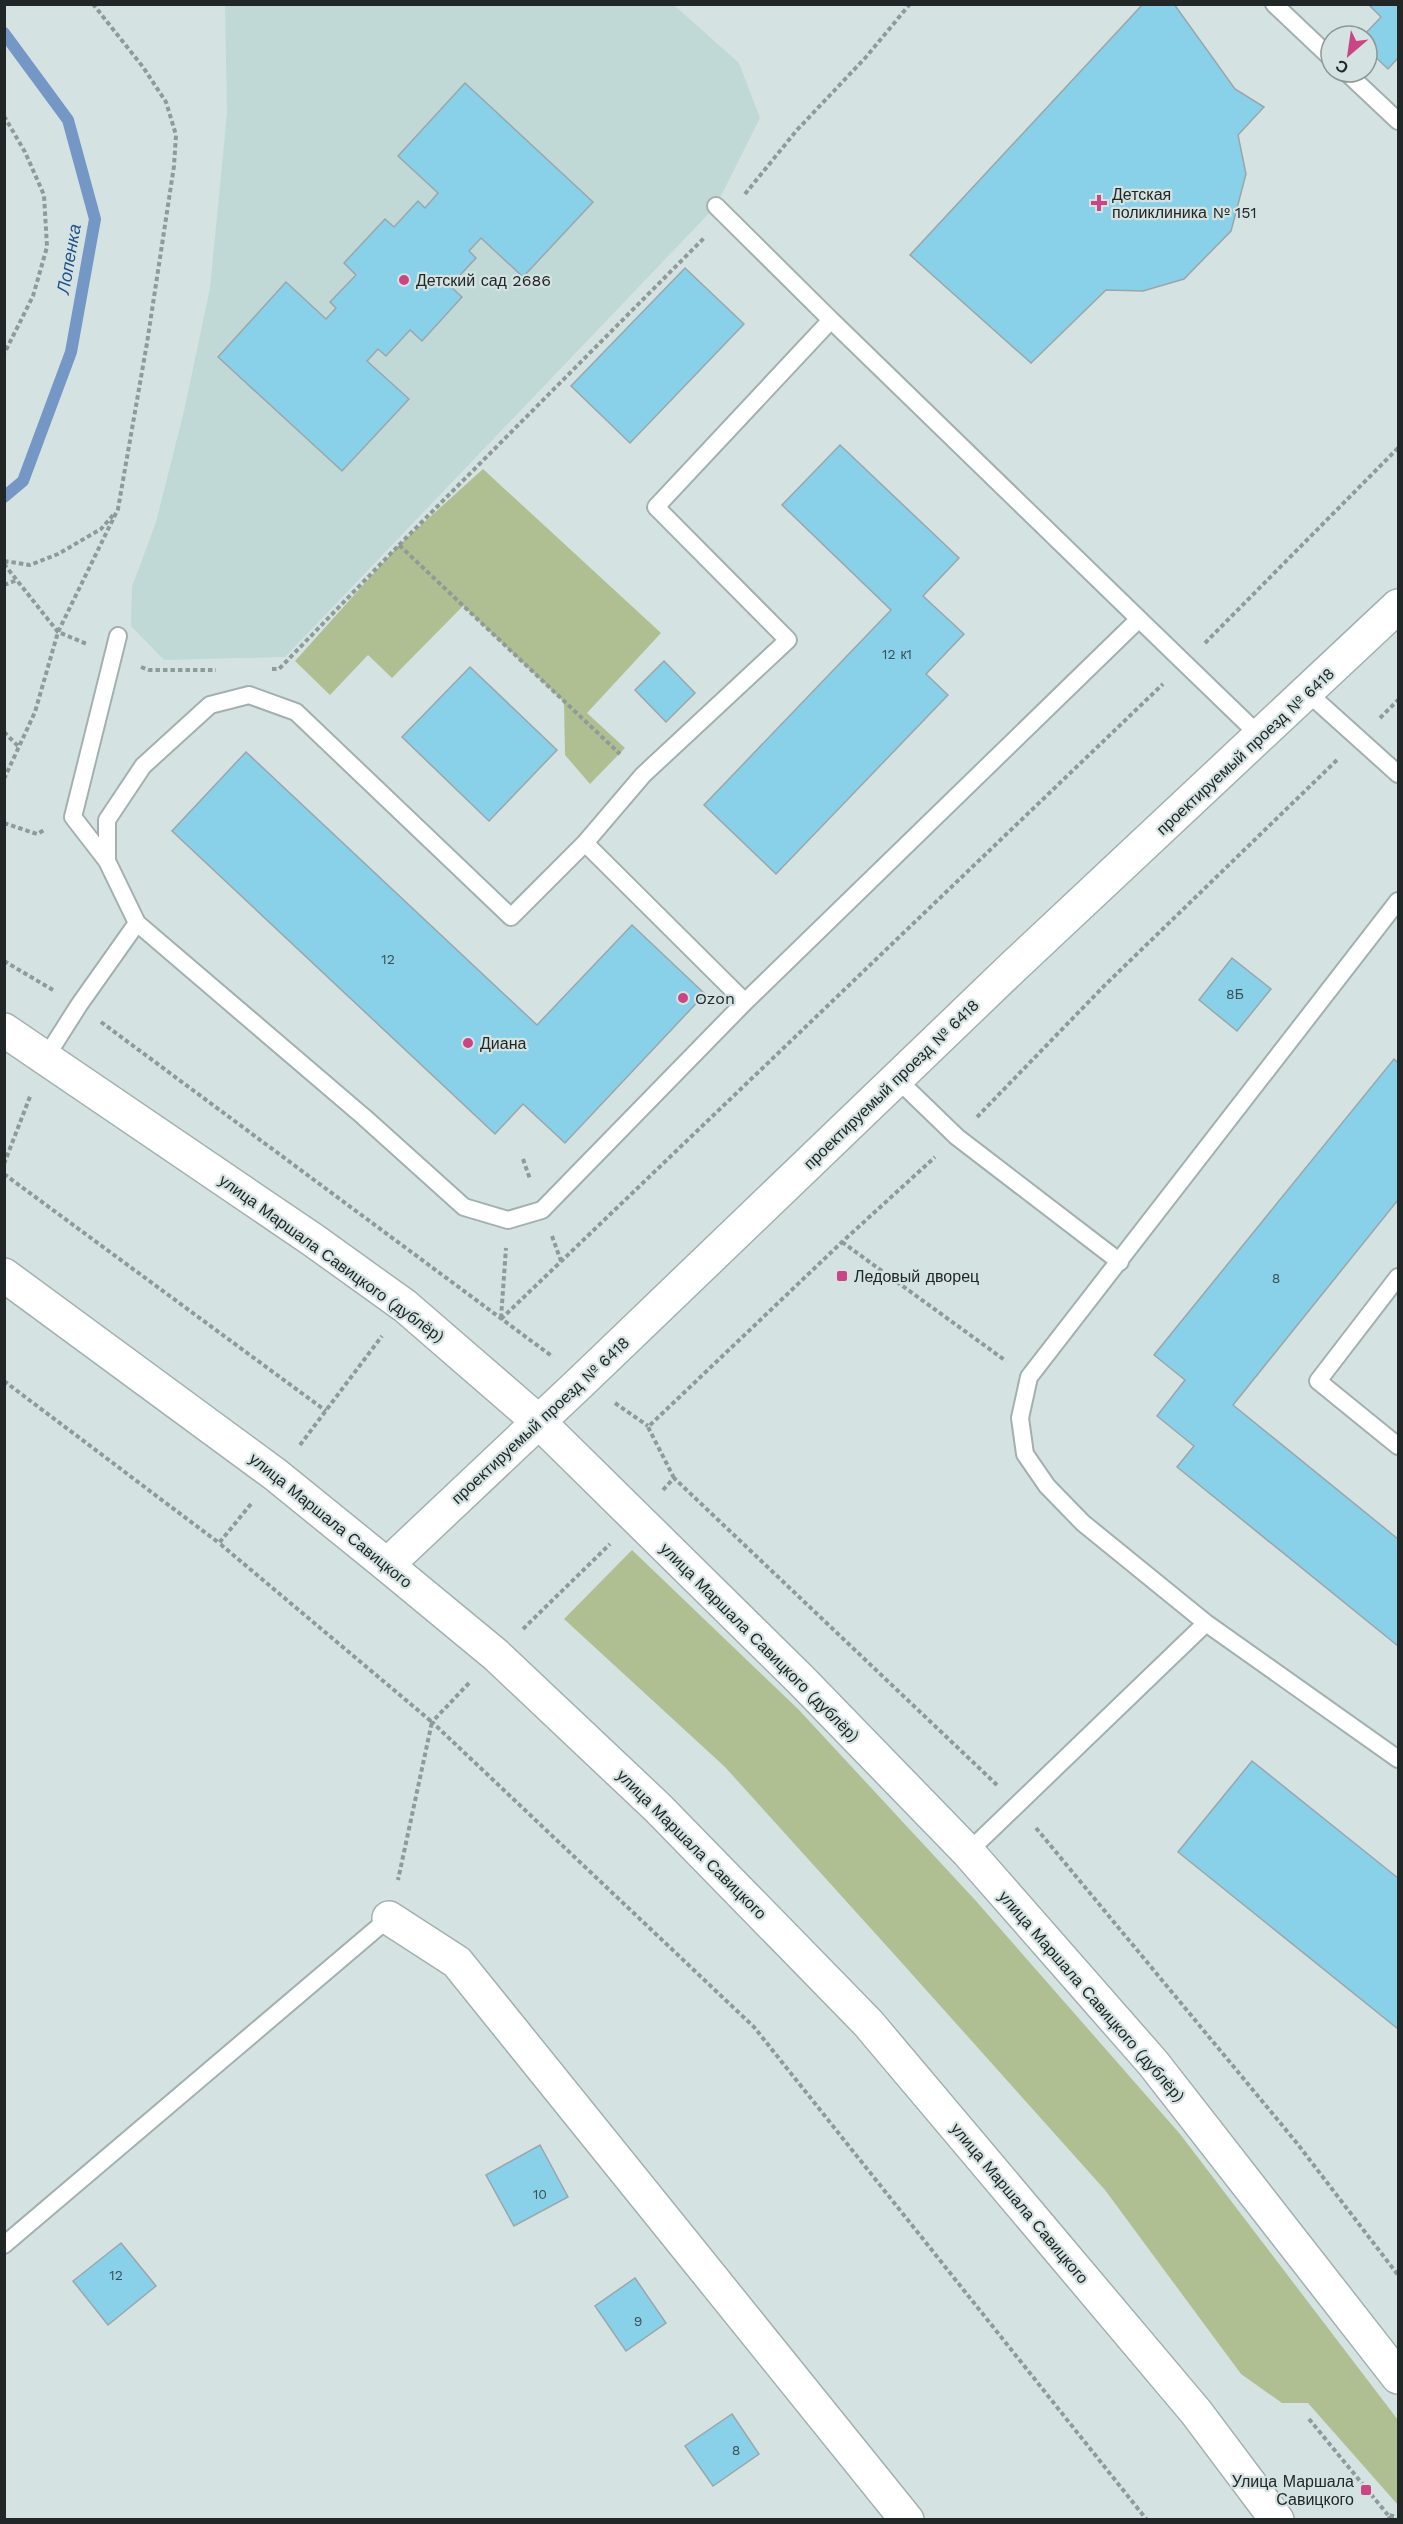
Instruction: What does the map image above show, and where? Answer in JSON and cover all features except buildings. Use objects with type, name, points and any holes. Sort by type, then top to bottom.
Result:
[{"type":"street","name":"проектируемый проезд № 6418","points":[[387,1565],[584,1380],[896,1078],[1398,606]]},
{"type":"street","name":"улица Маршала Савицкого (дублёр)","points":[[4,1030],[313,1240],[405,1306],[539,1422],[801,1680],[968,1852],[1153,2063],[1398,2377]]},
{"type":"street","name":"улица Маршала Савицкого","points":[[4,1275],[276,1475],[387,1565],[496,1655],[658,1808],[868,2023],[1196,2412],[1277,2520]]},
{"type":"street","points":[[389,1918],[457,1962],[906,2520]]},
{"type":"lane","points":[[1274,4],[1319,47]]},
{"type":"lane","points":[[1359,84],[1398,121]]},
{"type":"lane","points":[[722,211],[831,321],[1260,737]]},
{"type":"lane","points":[[107,861],[107,820],[143,766],[210,705],[249,695],[296,712],[511,917],[585,843],[643,776],[788,640],[656,507],[831,321]]},
{"type":"lane","points":[[118,636],[73,817],[107,861],[137,923],[364,1117],[464,1207],[508,1220],[542,1210],[745,1002],[1139,619]]},
{"type":"lane","points":[[1308,693],[1398,774]]},
{"type":"lane","points":[[585,843],[745,1002]]},
{"type":"lane","points":[[1398,901],[1029,1377],[1020,1418],[1025,1454],[1047,1486],[1083,1523],[1206,1623],[1398,1759]]},
{"type":"lane","points":[[46,1057],[79,1005],[137,923]]},
{"type":"lane","points":[[896,1078],[957,1137],[1120,1262]]},
{"type":"lane","points":[[1398,1277],[1318,1381],[1398,1446]]},
{"type":"lane","points":[[968,1852],[1206,1623]]},
{"type":"lane","points":[[4,2245],[389,1918]]},
{"type":"path","points":[[4,779],[35,712],[58,632],[118,509],[147,343],[174,166],[176,135],[166,102],[143,66],[93,4]]},
{"type":"path","points":[[267,669],[279,669],[722,211],[866,57],[910,4]]},
{"type":"path","points":[[4,116],[25,152],[44,195],[47,246],[33,296],[4,354]]},
{"type":"path","points":[[501,1319],[1185,664],[1398,448]]},
{"type":"path","points":[[4,562],[30,565],[58,555],[101,529],[118,509]]},
{"type":"path","points":[[399,545],[643,776]]},
{"type":"path","points":[[4,562],[58,632],[88,645]]},
{"type":"path","points":[[4,585],[17,580]]},
{"type":"path","points":[[139,666],[149,670],[220,670]]},
{"type":"path","points":[[648,1426],[842,1242],[957,1137],[1105,985],[1398,700]]},
{"type":"path","points":[[4,732],[19,747]]},
{"type":"path","points":[[4,824],[38,834],[73,817]]},
{"type":"path","points":[[4,961],[79,1005],[648,1426],[674,1478],[1018,1805],[1296,2142],[1398,2275]]},
{"type":"path","points":[[4,1164],[46,1057]]},
{"type":"path","points":[[4,1174],[326,1411]]},
{"type":"path","points":[[501,1319],[508,1220]]},
{"type":"path","points":[[842,1242],[1029,1377]]},
{"type":"path","points":[[4,1381],[219,1543]]},
{"type":"path","points":[[389,1918],[432,1722],[496,1655],[636,1519],[674,1478]]},
{"type":"path","points":[[432,1722],[754,2027],[1148,2520]]},
{"type":"path","points":[[1309,2419],[1390,2517],[1398,2517]]},
{"type":"shaded area","points":[[225,5],[674,5],[739,63],[760,118],[716,206],[285,657],[164,660],[131,626],[132,587],[156,522],[184,411],[210,288],[227,113]]},
{"type":"green space","points":[[483,469],[661,633],[587,713],[625,748],[590,784],[565,755],[564,702],[463,606],[392,678],[368,655],[330,695],[295,661],[399,545]]},
{"type":"green space","points":[[632,1550],[799,1710],[976,1901],[1180,2134],[1398,2420],[1398,2505],[1308,2403],[1282,2403],[1241,2374],[1105,2190],[902,1963],[725,1767],[564,1619]]},
{"type":"waterway","name":"Лопенка","points":[[4,33],[68,120],[95,219],[71,352],[23,481],[4,497]]},
{"type":"place","name":"Детская поликлиника № 151","points":[[1099,203]]},
{"type":"place","name":"Детский сад 2686","points":[[404,280]]},
{"type":"place","name":"Ozon","points":[[683,998]]},
{"type":"place","name":"Диана","points":[[468,1043]]},
{"type":"place","name":"Ледовый дворец","points":[[842,1276]]},
{"type":"place","name":"Улица Маршала Савицкого","points":[[1366,2490]]}]
